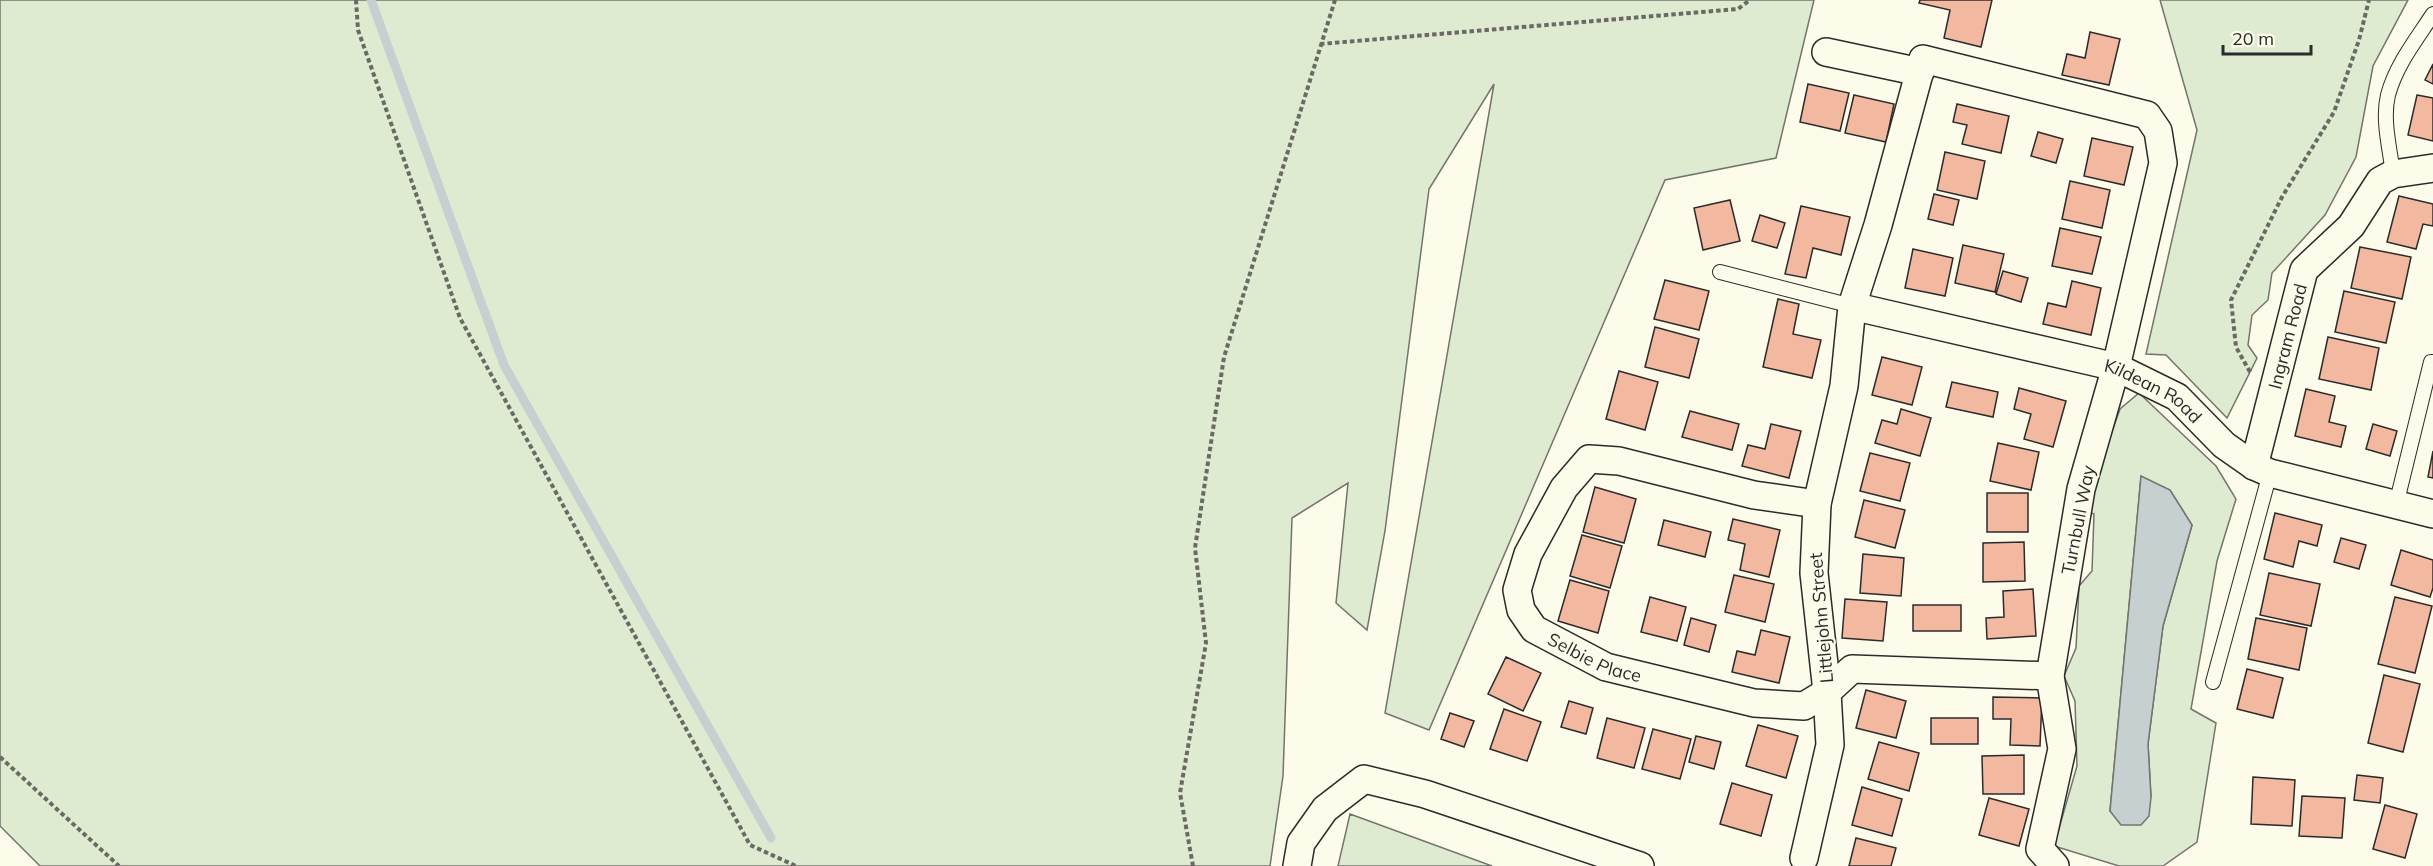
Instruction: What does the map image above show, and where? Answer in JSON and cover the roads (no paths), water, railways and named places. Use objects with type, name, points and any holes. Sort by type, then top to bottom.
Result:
[{"type":"street","points":[[1826,52],[1920,72]]},
{"type":"street","name":"Turnbull Way","points":[[1920,72],[1923,59],[2147,115],[2158,131],[2163,163],[2116,367],[2081,489],[2050,675],[2062,749],[2040,849],[2055,866]]},
{"type":"street","name":"Littlejohn Street","points":[[1804,858],[1830,745],[1827,692],[1814,573],[1817,504],[1844,386],[1852,306],[1878,225],[1920,72]]},
{"type":"street","points":[[2393,174],[2433,168]]},
{"type":"street","name":"Ingram Road","points":[[2262,470],[2273,390],[2304,270],[2351,226],[2380,182],[2393,174]]},
{"type":"street","name":"Kildean Road","points":[[1852,306],[2116,367],[2177,397],[2223,445],[2262,470],[2433,514]]},
{"type":"street","name":"Selbie Place","points":[[1817,504],[1754,495],[1619,461],[1589,459],[1560,496],[1528,554],[1517,590],[1521,610],[1534,629],[1606,668],[1754,703],[1804,706],[1827,692]]},
{"type":"street","points":[[1827,692],[1852,669],[2050,675]]},
{"type":"street","points":[[1298,866],[1301,843],[1324,809],[1364,779],[1425,794],[1640,866]]},
{"type":"lane","points":[[2393,174],[2387,120],[2388,96],[2404,57],[2433,14]]},
{"type":"lane","points":[[1720,272],[1852,306]]},
{"type":"lane","points":[[2396,505],[2431,362],[2433,362]]},
{"type":"lane","points":[[2213,682],[2262,470]]},
{"type":"waterway","points":[[371,0],[504,365],[771,838]]}]
